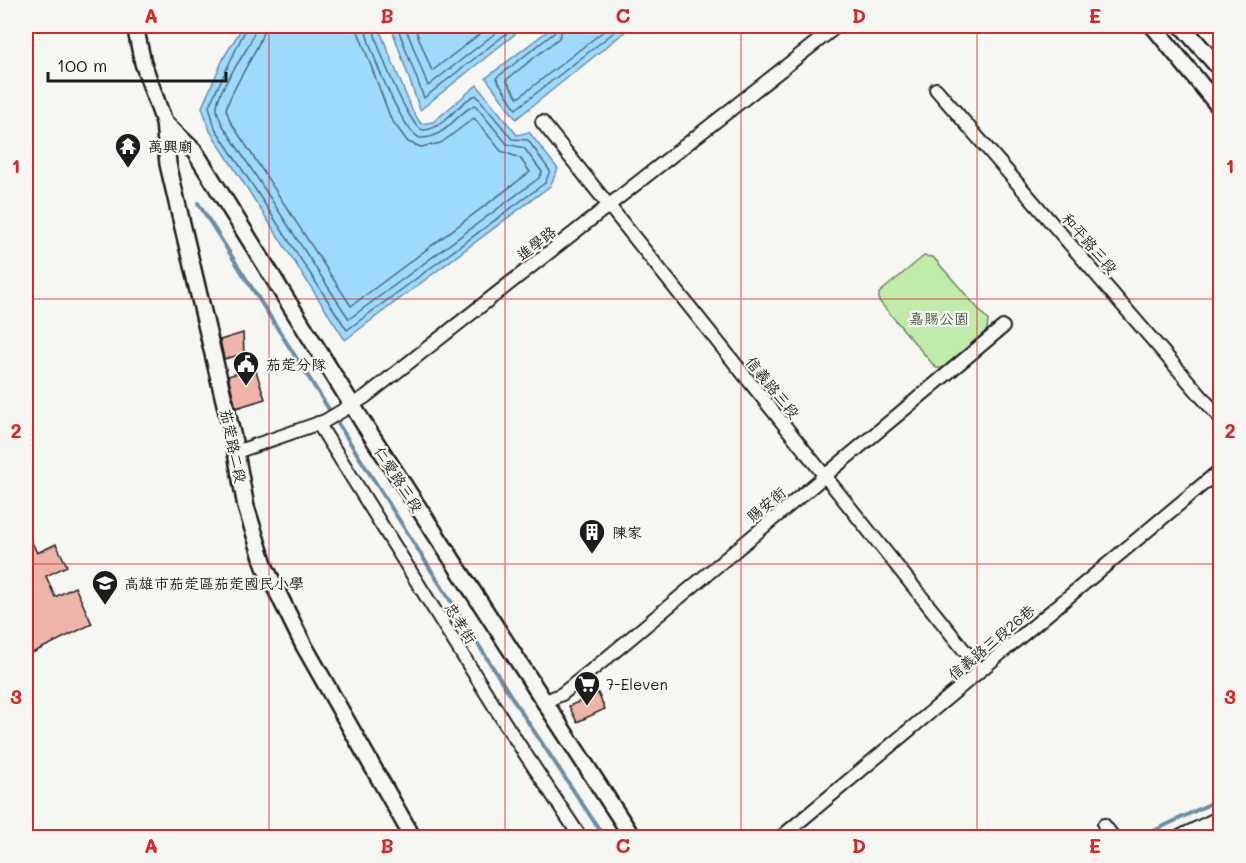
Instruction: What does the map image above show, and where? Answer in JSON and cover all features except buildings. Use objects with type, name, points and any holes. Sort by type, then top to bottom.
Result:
[{"type":"street","name":"茄萣路二段","points":[[135,26],[143,63],[164,122],[168,164],[236,452],[246,507],[265,567],[303,644],[412,837]]},
{"type":"street","name":"進學路","points":[[236,452],[322,422],[348,409],[837,26]]},
{"type":"street","points":[[1152,26],[1221,108]]},
{"type":"street","points":[[1182,26],[1221,69]]},
{"type":"street","name":"和平路三段","points":[[936,89],[1221,418]]},
{"type":"street","name":"仁愛路三段","points":[[164,122],[195,152],[348,409],[546,701],[633,837]]},
{"type":"street","name":"信義路三段","points":[[542,122],[980,670]]},
{"type":"street","name":"賜安街","points":[[546,701],[562,694],[1003,327]]},
{"type":"street","name":"忠孝街","points":[[322,422],[502,718],[581,837]]},
{"type":"street","name":"信義路三段26巷","points":[[780,837],[1221,470]]},
{"type":"street","points":[[1177,837],[1221,817]]},
{"type":"street","points":[[1104,825],[1114,837]]},
{"type":"green space","name":"嘉賜公園","points":[[924,256],[933,257],[988,320],[987,330],[943,368],[936,368],[879,301],[879,293]]},
{"type":"water","points":[[243,26],[378,26],[412,110],[421,124],[433,122],[477,85],[517,135],[529,132],[558,169],[550,186],[345,340],[210,131],[202,107],[224,57]]},
{"type":"water","points":[[391,26],[512,26],[515,34],[420,110]]},
{"type":"water","points":[[554,26],[632,26],[516,119],[486,78]]},
{"type":"waterway","points":[[198,203],[516,704],[605,838]]},
{"type":"waterway","points":[[1139,838],[1220,799]]},
{"type":"place","name":"萬興廟","points":[[128,169]]},
{"type":"place","name":"茄萣分隊","points":[[246,387]]},
{"type":"place","name":"陳家","points":[[592,555]]},
{"type":"place","name":"高雄市茄萣區茄萣國民小學","points":[[105,606]]},
{"type":"place","name":"7-Eleven","points":[[587,707]]}]
